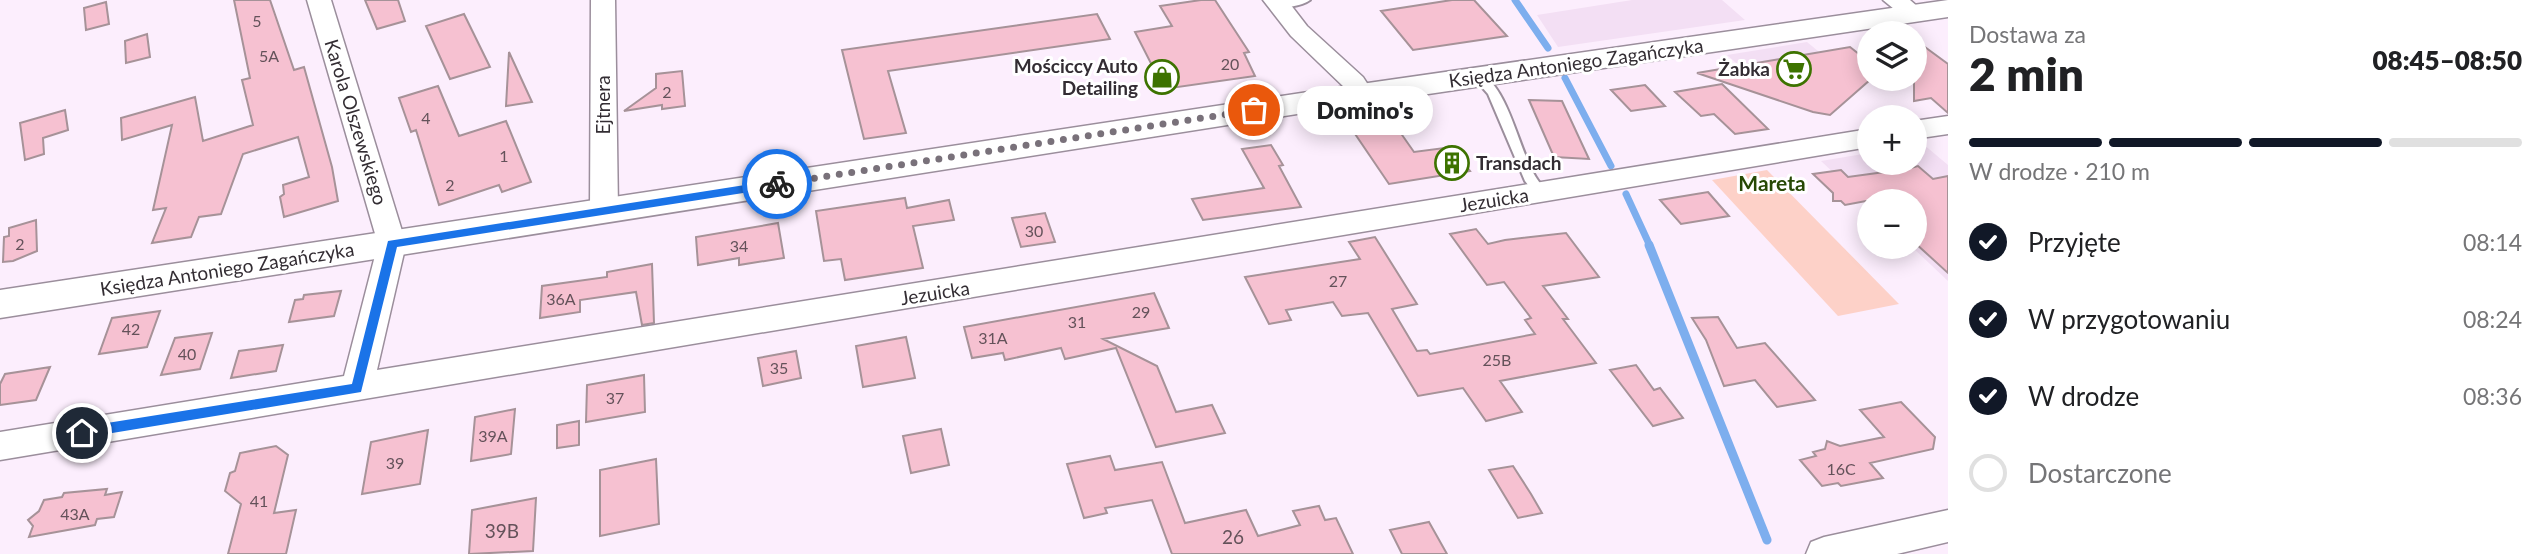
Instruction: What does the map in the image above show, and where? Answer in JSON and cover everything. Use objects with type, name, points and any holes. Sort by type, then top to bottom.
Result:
[{"type":"street","name":"Karola Olszewskiego","points":[[319,0],[392,244]]},
{"type":"street","name":"Ejtnera","points":[[603,0],[604,211]]},
{"type":"street","points":[[1277,2],[1299,31],[1354,83],[1361,94]]},
{"type":"street","name":"Księdza Antoniego Zagańczyka","points":[[0,304],[1479,77],[1904,6],[1948,8]]},
{"type":"street","points":[[1927,128],[1948,125]]},
{"type":"street","name":"Jezuicka","points":[[0,446],[1857,140]]},
{"type":"street","points":[[357,388],[392,244]]},
{"type":"street","points":[[1825,554],[1948,526]]},
{"type":"lane","points":[[1277,2],[1305,0]]},
{"type":"lane","points":[[1479,77],[1493,93],[1531,181],[1541,192]]},
{"type":"shaded area","points":[[1632,0],[1722,0],[1745,20],[1558,47],[1537,15]]},
{"type":"shaded area","points":[[1807,42],[1846,74],[1759,83],[1727,55]]},
{"type":"shaded area","points":[[1927,147],[1948,165],[1948,281],[1925,259],[1927,259],[1927,189],[1857,189],[1857,195],[1821,161],[1857,155],[1857,175],[1927,175]]},
{"type":"shaded area","points":[[1767,170],[1899,304],[1838,316],[1712,180]]},
{"type":"building","points":[[234,0],[270,0],[294,70],[304,67],[332,167],[338,201],[284,217],[280,197],[284,194],[283,185],[309,177],[298,137],[243,154],[221,214],[199,217],[191,237],[152,243],[166,208],[153,210],[172,125],[122,140],[121,118],[195,97],[203,141],[253,125],[242,80],[250,78]]},
{"type":"building","points":[[365,0],[398,0],[405,21],[377,29]]},
{"type":"building","points":[[1215,0],[1249,52],[1244,53],[1255,76],[1164,89],[1135,32],[1172,26],[1160,6]]},
{"type":"building","points":[[1452,0],[1474,0],[1507,36],[1413,50],[1381,11]]},
{"type":"building","points":[[106,2],[109,24],[86,30],[84,8]]},
{"type":"building","points":[[464,14],[490,67],[450,79],[426,26]]},
{"type":"building","points":[[1097,14],[1110,39],[888,71],[906,133],[864,139],[842,50]]},
{"type":"building","points":[[147,34],[150,57],[126,63],[125,41]]},
{"type":"building","points":[[1850,47],[1857,53],[1857,91],[1830,115],[1813,112],[1697,73]]},
{"type":"building","points":[[1927,49],[1948,64],[1948,113],[1931,98],[1914,101],[1914,91],[1927,91]]},
{"type":"building","points":[[509,52],[526,89],[532,102],[506,106]]},
{"type":"building","points":[[682,71],[685,106],[662,109],[662,105],[624,111],[656,88],[656,74]]},
{"type":"building","points":[[1722,84],[1768,129],[1735,134],[1714,114],[1701,116],[1675,92]]},
{"type":"building","points":[[1645,85],[1665,106],[1631,111],[1611,90]]},
{"type":"building","points":[[438,86],[459,136],[506,121],[531,182],[502,192],[499,185],[439,205],[416,130],[411,132],[399,98]]},
{"type":"building","points":[[1529,100],[1562,101],[1589,159],[1554,157]]},
{"type":"building","points":[[65,110],[68,130],[43,138],[44,154],[25,160],[20,123]]},
{"type":"building","points":[[1380,121],[1382,124],[1393,122],[1414,152],[1452,147],[1470,171],[1389,184],[1349,125]]},
{"type":"building","points":[[1271,145],[1301,207],[1203,220],[1192,199],[1264,188],[1242,149]]},
{"type":"building","points":[[1841,170],[1848,177],[1927,174],[1933,179],[1948,176],[1948,273],[1927,254],[1927,189],[1857,189],[1857,203],[1845,205],[1841,201],[1833,201],[1833,193],[1813,174]]},
{"type":"building","points":[[1708,192],[1729,216],[1681,224],[1660,200]]},
{"type":"building","points":[[905,198],[907,208],[949,200],[954,220],[913,226],[923,268],[845,280],[841,259],[824,261],[816,211]]},
{"type":"building","points":[[1045,213],[1055,242],[1021,247],[1012,218]]},
{"type":"building","points":[[36,220],[37,251],[13,261],[3,262],[4,237],[9,236],[9,228]]},
{"type":"building","points":[[778,223],[784,258],[739,265],[739,258],[698,265],[696,237]]},
{"type":"building","points":[[1476,229],[1488,244],[1566,233],[1599,277],[1543,286],[1568,319],[1563,319],[1596,363],[1500,381],[1522,412],[1486,421],[1463,388],[1418,396],[1368,313],[1342,316],[1333,302],[1286,310],[1291,320],[1269,324],[1245,277],[1360,259],[1349,242],[1375,237],[1417,304],[1392,309],[1417,351],[1427,350],[1430,354],[1535,334],[1525,320],[1531,318],[1504,282],[1487,285],[1450,234]]},
{"type":"building","points":[[652,264],[654,323],[642,325],[636,292],[580,300],[580,312],[540,318],[542,286],[607,277],[607,272]]},
{"type":"building","points":[[341,291],[334,316],[289,322],[295,300],[303,299],[304,295]]},
{"type":"building","points":[[1154,293],[1169,328],[1103,339],[1157,366],[1176,412],[1212,405],[1225,433],[1156,447],[1116,348],[1065,359],[1061,348],[1005,360],[1003,353],[972,358],[964,327]]},
{"type":"building","points":[[160,311],[147,347],[99,354],[112,318]]},
{"type":"building","points":[[1718,317],[1737,348],[1765,343],[1815,400],[1777,407],[1755,380],[1724,386],[1706,340],[1692,318]]},
{"type":"building","points":[[212,333],[200,369],[161,375],[175,338]]},
{"type":"building","points":[[906,337],[915,378],[863,387],[856,346]]},
{"type":"building","points":[[283,345],[276,371],[231,378],[239,351]]},
{"type":"building","points":[[796,351],[801,378],[763,386],[758,358]]},
{"type":"building","points":[[1636,365],[1654,390],[1660,388],[1683,418],[1653,426],[1610,370]]},
{"type":"building","points":[[50,367],[36,400],[0,405],[0,384],[5,374]]},
{"type":"building","points":[[644,375],[645,412],[586,422],[587,385]]},
{"type":"building","points":[[1901,402],[1935,437],[1933,449],[1870,463],[1883,478],[1841,486],[1838,483],[1822,486],[1800,460],[1816,456],[1813,452],[1825,449],[1827,441],[1840,446],[1884,437],[1860,410]]},
{"type":"building","points":[[515,409],[511,454],[471,461],[475,417]]},
{"type":"building","points":[[579,421],[579,445],[557,448],[557,425]]},
{"type":"building","points":[[941,429],[949,465],[911,473],[903,436]]},
{"type":"building","points":[[428,430],[420,484],[362,494],[371,442]]},
{"type":"building","points":[[276,446],[288,455],[274,513],[296,510],[286,554],[228,554],[241,504],[225,491],[230,473],[235,471],[240,453]]},
{"type":"building","points":[[1110,456],[1115,470],[1162,462],[1185,523],[1246,510],[1258,536],[1300,525],[1293,511],[1319,506],[1325,520],[1336,518],[1353,554],[1172,554],[1152,500],[1105,508],[1107,513],[1084,518],[1067,464]]},
{"type":"building","points":[[656,459],[659,524],[600,536],[600,470]]},
{"type":"building","points":[[1513,466],[1542,513],[1518,518],[1489,470]]},
{"type":"building","points":[[107,489],[105,495],[122,492],[114,517],[97,519],[95,525],[29,537],[33,526],[28,520],[39,511],[44,500],[62,497],[64,493]]},
{"type":"building","points":[[536,498],[533,551],[469,554],[472,510]]},
{"type":"building","points":[[1429,522],[1447,554],[1402,554],[1390,530]]},
{"type":"waterway","points":[[1515,0],[1548,48]]},
{"type":"waterway","points":[[1565,78],[1611,166]]},
{"type":"waterway","points":[[1626,194],[1650,246]]},
{"type":"waterway","points":[[1649,245],[1767,540]]},
{"type":"way so far","points":[[777,184],[1254,110]]},
{"type":"place","name":"Żabka","points":[[1794,69]]},
{"type":"place","name":"Mościccy Auto Detailing","points":[[1162,77]]},
{"type":"place","name":"Domino's","points":[[1254,110]]},
{"type":"place","name":"Transdach","points":[[1452,163]]},
{"type":"district","name":"Mareta","points":[[1772,184]]},
{"type":"route","points":[[82,433],[357,388],[392,244],[777,184]]}]
